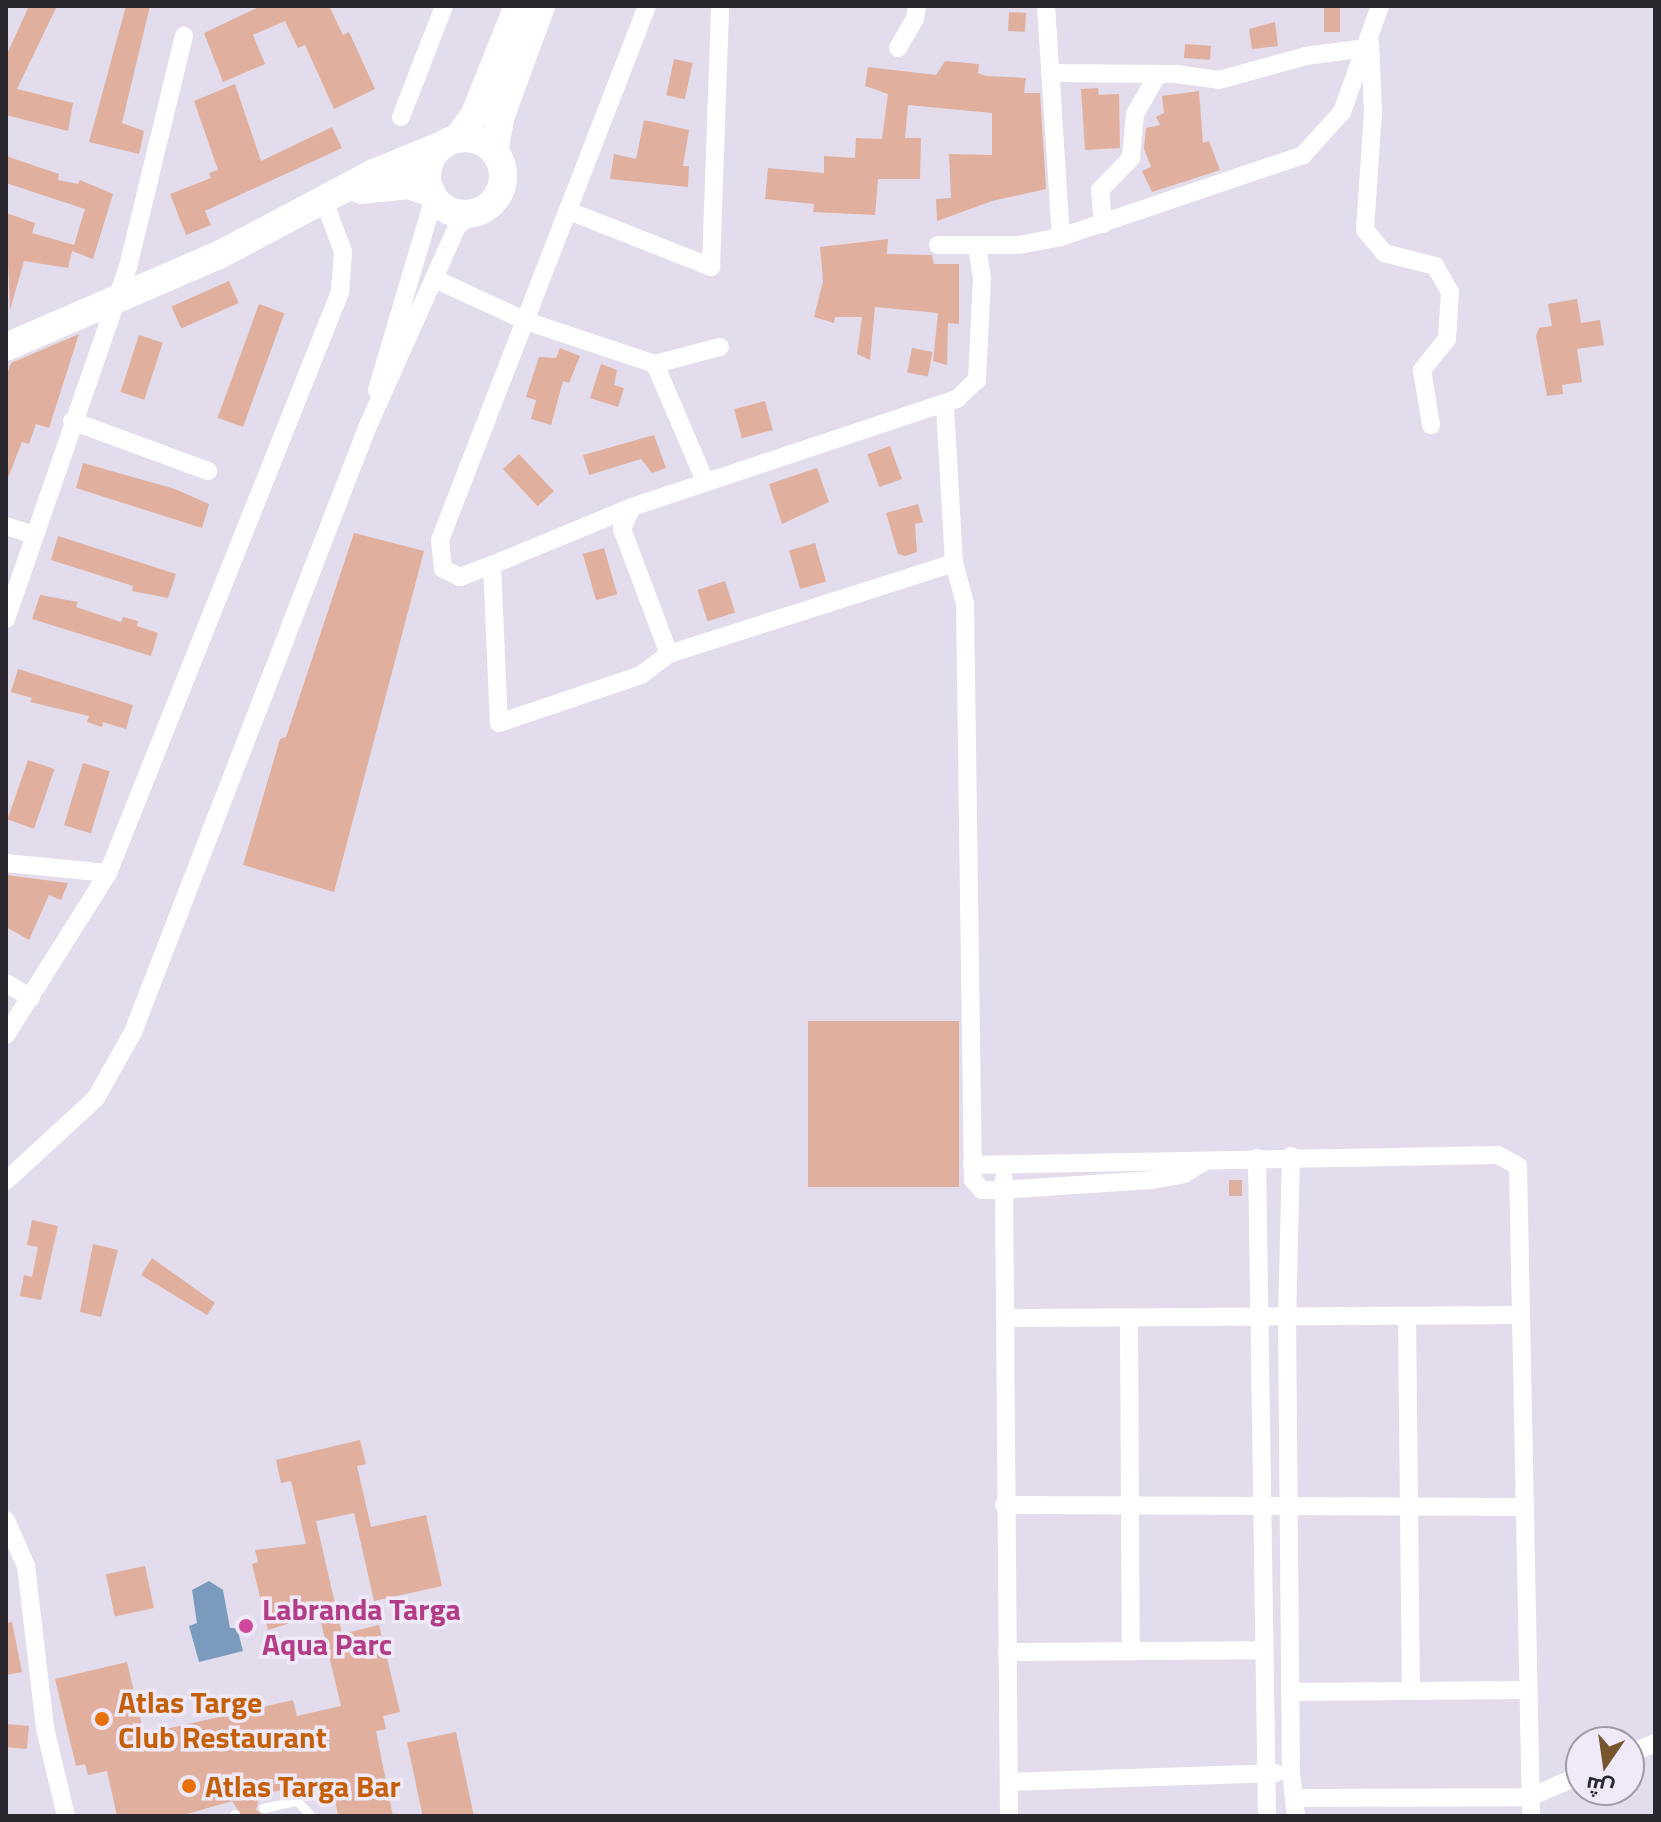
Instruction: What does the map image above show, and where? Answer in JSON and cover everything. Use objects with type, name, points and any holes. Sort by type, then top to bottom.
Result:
[{"type":"main road","points":[[433,196],[429,164],[474,116],[518,6]]},
{"type":"main road","points":[[335,198],[393,184],[433,196],[453,212],[473,213],[488,207],[501,188],[503,175],[494,151],[501,115],[541,6]]},
{"type":"main road","points":[[6,347],[335,198],[374,173],[451,142],[471,139],[494,151]]},
{"type":"street","points":[[401,117],[444,6]]},
{"type":"street","points":[[647,6],[440,540],[443,569],[460,577],[632,507],[705,481],[945,407],[977,380],[982,278],[977,245]]},
{"type":"street","points":[[569,211],[711,267],[720,6]]},
{"type":"street","points":[[898,48],[915,19],[917,6]]},
{"type":"street","points":[[1046,6],[1061,237]]},
{"type":"street","points":[[938,245],[1019,245],[1061,237],[1303,155],[1342,112],[1380,6]]},
{"type":"street","points":[[6,619],[72,421],[117,299],[184,36]]},
{"type":"street","points":[[1050,73],[1158,74],[1219,80],[1368,42]]},
{"type":"street","points":[[1368,42],[1373,81],[1365,230],[1384,253],[1435,266],[1450,292],[1447,339],[1422,370],[1431,425]]},
{"type":"street","points":[[1103,224],[1100,190],[1106,178],[1131,158],[1135,114],[1158,74]]},
{"type":"street","points":[[367,428],[387,350],[430,227],[433,196]]},
{"type":"street","points":[[6,1035],[108,873],[340,292],[343,252],[335,198]]},
{"type":"street","points":[[7,1177],[96,1098],[133,1032],[367,428],[457,227],[473,213]]},
{"type":"street","points":[[435,279],[526,321],[655,364],[720,347]]},
{"type":"street","points":[[655,364],[705,481]]},
{"type":"street","points":[[945,407],[954,563],[965,603],[972,1165],[977,1187],[1002,1190],[1151,1180],[1184,1174],[1207,1159]]},
{"type":"street","points":[[72,421],[208,471]]},
{"type":"street","points":[[632,507],[622,529],[669,654]]},
{"type":"street","points":[[6,526],[34,535]]},
{"type":"street","points":[[492,565],[499,723],[641,675],[669,654],[954,563]]},
{"type":"street","points":[[6,863],[108,873]]},
{"type":"street","points":[[6,983],[31,998]]},
{"type":"street","points":[[972,1165],[1291,1156],[1498,1155],[1518,1166],[1531,1816]]},
{"type":"street","points":[[1291,1156],[1287,1319],[1291,1773],[1295,1807],[1530,1797],[1565,1782]]},
{"type":"street","points":[[1257,1158],[1257,1320],[1267,1816]]},
{"type":"street","points":[[1004,1164],[1004,1505],[1009,1816]]},
{"type":"street","points":[[1005,1318],[1257,1320],[1521,1315]]},
{"type":"street","points":[[1407,1317],[1411,1691]]},
{"type":"street","points":[[1129,1319],[1131,1651]]},
{"type":"street","points":[[1004,1505],[1260,1510],[1525,1507]]},
{"type":"street","points":[[6,1520],[26,1566],[45,1728],[66,1816]]},
{"type":"street","points":[[1007,1652],[1263,1650]]},
{"type":"street","points":[[1290,1692],[1528,1690]]},
{"type":"street","points":[[1010,1782],[1291,1773]]},
{"type":"lane","points":[[263,1808],[297,1801],[311,1816]]},
{"type":"water","points":[[209,1581],[223,1590],[230,1628],[237,1628],[243,1651],[199,1662],[189,1626],[197,1623],[192,1590]]},
{"type":"building","points":[[29,6],[57,6],[17,89],[73,103],[68,131],[6,115],[6,56]]},
{"type":"building","points":[[126,6],[150,6],[122,123],[144,131],[139,154],[89,142]]},
{"type":"building","points":[[261,6],[329,6],[343,35],[349,32],[375,89],[334,109],[305,45],[298,48],[285,21],[253,35],[265,64],[223,82],[204,33]]},
{"type":"building","points":[[1324,6],[1340,6],[1340,32],[1324,32]]},
{"type":"building","points":[[1009,12],[1026,13],[1025,32],[1008,31]]},
{"type":"building","points":[[1275,22],[1278,46],[1252,49],[1249,29]]},
{"type":"building","points":[[1185,44],[1211,46],[1210,60],[1184,58]]},
{"type":"building","points":[[674,59],[693,63],[685,99],[666,95]]},
{"type":"building","points":[[945,61],[979,64],[978,73],[986,76],[1026,78],[1024,93],[1040,93],[1046,189],[992,201],[937,221],[936,199],[951,198],[949,154],[992,155],[992,113],[908,105],[905,138],[921,138],[920,179],[878,179],[875,215],[813,212],[814,204],[765,199],[768,168],[824,173],[824,156],[855,158],[856,138],[882,139],[888,94],[865,86],[868,67],[936,75]]},
{"type":"building","points":[[235,84],[261,161],[332,127],[342,148],[205,211],[211,225],[186,235],[170,194],[211,178],[209,173],[218,170],[194,101]]},
{"type":"building","points":[[1098,88],[1099,95],[1119,94],[1120,148],[1085,150],[1081,89]]},
{"type":"building","points":[[1199,91],[1203,143],[1209,141],[1220,170],[1152,192],[1142,171],[1151,167],[1144,149],[1146,128],[1160,125],[1156,117],[1164,113],[1162,96]]},
{"type":"building","points":[[644,120],[689,130],[683,166],[689,166],[688,187],[610,179],[614,154],[636,159]]},
{"type":"building","points":[[6,156],[59,174],[58,180],[78,184],[80,180],[113,194],[93,259],[72,251],[68,268],[24,261],[10,310],[6,213],[35,223],[32,233],[74,245],[85,209],[6,183]]},
{"type":"building","points":[[888,239],[887,254],[932,255],[934,264],[959,264],[959,324],[948,323],[947,365],[933,361],[938,313],[875,307],[870,360],[857,354],[862,317],[835,317],[834,323],[814,317],[823,281],[820,247]]},
{"type":"building","points":[[229,281],[239,303],[181,329],[171,307]]},
{"type":"building","points":[[1577,299],[1581,323],[1600,320],[1604,345],[1577,349],[1582,382],[1562,385],[1563,394],[1547,396],[1536,336],[1539,328],[1552,326],[1548,304]]},
{"type":"building","points":[[259,304],[284,313],[243,427],[218,418]]},
{"type":"building","points":[[79,334],[49,428],[36,424],[29,444],[22,442],[6,483],[6,377],[11,363]]},
{"type":"building","points":[[139,335],[163,343],[144,400],[120,392]]},
{"type":"building","points":[[560,348],[580,356],[569,383],[563,381],[551,425],[531,419],[536,400],[526,397],[539,357],[556,358]]},
{"type":"building","points":[[912,348],[933,352],[928,377],[907,373]]},
{"type":"building","points":[[601,364],[617,370],[614,385],[624,388],[618,407],[590,398]]},
{"type":"building","points":[[765,401],[773,430],[742,438],[734,409]]},
{"type":"building","points":[[654,435],[666,468],[652,473],[641,459],[589,475],[583,455]]},
{"type":"building","points":[[890,446],[902,479],[879,487],[867,454]]},
{"type":"building","points":[[519,454],[554,491],[538,506],[503,469]]},
{"type":"building","points":[[83,463],[175,489],[209,504],[202,528],[76,488]]},
{"type":"building","points":[[817,468],[829,502],[782,524],[769,484]]},
{"type":"building","points":[[918,504],[923,522],[915,524],[917,552],[905,556],[898,554],[886,513]]},
{"type":"building","points":[[354,533],[424,551],[334,892],[243,865],[280,739],[286,737]]},
{"type":"building","points":[[58,536],[176,574],[168,598],[132,591],[133,586],[51,560]]},
{"type":"building","points":[[815,543],[826,581],[800,589],[789,550]]},
{"type":"building","points":[[604,548],[617,594],[596,600],[583,554]]},
{"type":"building","points":[[725,581],[735,612],[708,621],[697,590]]},
{"type":"building","points":[[40,595],[78,602],[76,607],[121,622],[123,617],[138,621],[137,626],[158,633],[151,656],[32,619]]},
{"type":"building","points":[[18,669],[133,705],[126,729],[103,722],[102,727],[87,722],[89,716],[30,702],[32,698],[11,692]]},
{"type":"building","points":[[28,760],[54,769],[34,829],[7,820]]},
{"type":"building","points":[[83,763],[110,771],[91,833],[64,825]]},
{"type":"building","points":[[6,875],[68,883],[61,900],[49,895],[29,940],[6,927]]},
{"type":"building","points":[[808,1021],[959,1021],[959,1187],[808,1187]]},
{"type":"building","points":[[1229,1180],[1242,1180],[1242,1196],[1229,1196]]},
{"type":"building","points":[[32,1220],[58,1226],[41,1300],[20,1296],[24,1275],[32,1277],[38,1247],[27,1245]]},
{"type":"building","points":[[93,1244],[118,1250],[101,1317],[80,1312]]},
{"type":"building","points":[[152,1258],[215,1303],[207,1315],[141,1275]]},
{"type":"building","points":[[360,1440],[366,1464],[357,1466],[371,1527],[426,1515],[442,1586],[374,1601],[354,1513],[316,1521],[342,1634],[379,1625],[400,1712],[383,1716],[386,1729],[376,1731],[393,1816],[338,1816],[331,1778],[260,1795],[256,1810],[265,1816],[242,1816],[232,1801],[180,1816],[117,1816],[107,1771],[88,1775],[85,1764],[76,1766],[55,1679],[127,1662],[144,1734],[293,1700],[297,1716],[341,1706],[319,1614],[268,1630],[252,1564],[258,1562],[255,1550],[306,1544],[291,1481],[281,1483],[276,1460]]},
{"type":"building","points":[[145,1566],[154,1608],[115,1616],[106,1574]]},
{"type":"building","points":[[12,1622],[22,1672],[6,1675],[6,1623]]},
{"type":"building","points":[[6,1724],[29,1726],[27,1749],[6,1747]]},
{"type":"building","points":[[456,1732],[474,1816],[423,1816],[407,1742]]},
{"type":"place","name":"Labranda Targa Aqua Parc","points":[[246,1626]]},
{"type":"place","name":"Atlas Targe Club Restaurant","points":[[102,1719]]},
{"type":"place","name":"Atlas Targa Bar","points":[[189,1786]]}]
